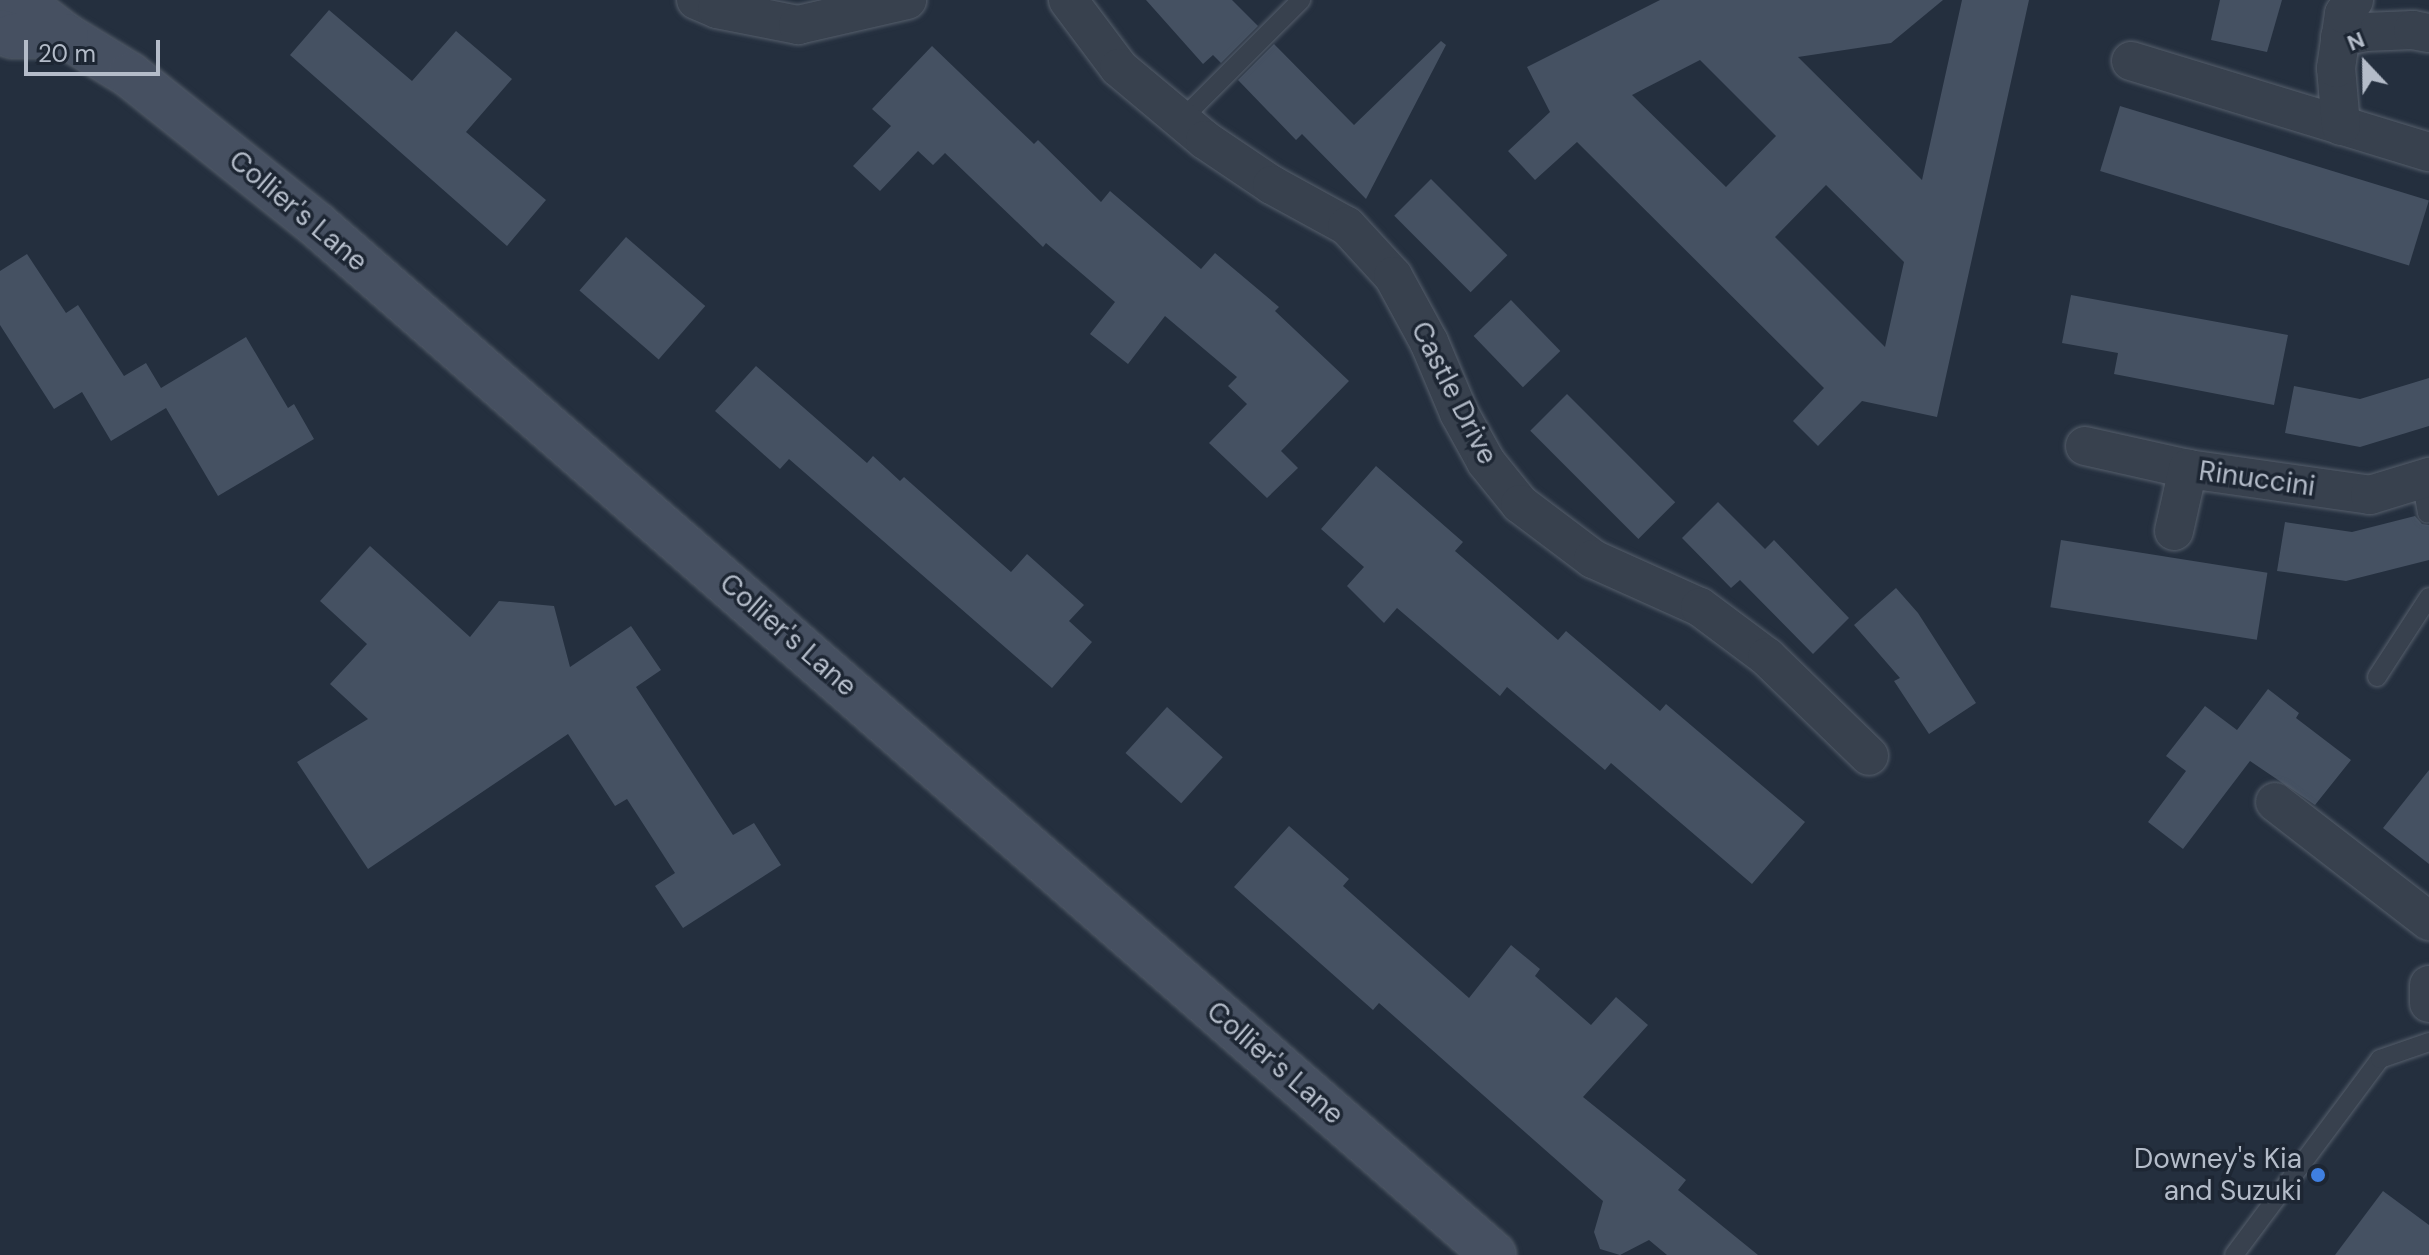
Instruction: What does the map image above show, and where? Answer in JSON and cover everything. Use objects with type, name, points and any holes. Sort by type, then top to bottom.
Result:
[{"type":"street","name":"Collier's Lane","points":[[19,0],[66,36],[130,75],[316,224],[1494,1255]]},
{"type":"street","points":[[696,0],[717,9],[798,25],[907,0]]},
{"type":"street","name":"Castle Drive","points":[[1068,0],[1119,68],[1181,120],[1272,185],[1347,226],[1393,276],[1429,342],[1459,413],[1486,462],[1520,504],[1593,559],[1700,607],[1767,657],[1869,756]]},
{"type":"street","points":[[2341,126],[2336,68],[2344,14],[2354,0]]},
{"type":"street","points":[[2340,37],[2401,30],[2429,33]]},
{"type":"street","points":[[0,32],[13,36],[66,36]]},
{"type":"street","points":[[2131,61],[2429,152]]},
{"type":"street","name":"Rinuccini","points":[[2085,446],[2188,469],[2370,495],[2426,489]]},
{"type":"street","points":[[2174,531],[2188,469]]},
{"type":"street","points":[[2275,802],[2429,921]]},
{"type":"street","points":[[2429,985],[2429,1003]]},
{"type":"lane","points":[[1181,120],[1301,0]]},
{"type":"lane","points":[[2377,677],[2429,597]]},
{"type":"lane","points":[[2234,1255],[2380,1059],[2429,1042]]},
{"type":"building","points":[[1146,0],[1232,0],[1258,26],[1221,63],[1213,55],[1203,64]]},
{"type":"building","points":[[1660,0],[1943,0],[1891,43],[1798,57],[1922,180],[1962,0],[2029,0],[1937,417],[1862,401],[1818,446],[1793,421],[1824,388],[1577,142],[1535,180],[1508,151],[1550,112],[1527,67]],"holes":[[[1700,60],[1776,136],[1726,187],[1632,95]],[[1826,185],[1904,262],[1885,347],[1775,237]]]},
{"type":"building","points":[[2220,0],[2282,0],[2267,52],[2211,40]]},
{"type":"building","points":[[329,10],[412,81],[456,31],[512,79],[466,132],[546,200],[507,246],[290,55]]},
{"type":"building","points":[[1441,41],[1446,45],[1366,199],[1302,134],[1296,140],[1238,80],[1274,44],[1354,125]]},
{"type":"building","points":[[932,46],[1034,144],[1038,140],[1101,202],[1110,191],[1201,269],[1215,253],[1279,307],[1275,311],[1349,381],[1281,451],[1298,468],[1267,498],[1209,443],[1247,404],[1228,386],[1237,377],[1165,316],[1128,364],[1090,334],[1115,302],[1046,243],[1043,247],[945,153],[933,165],[918,151],[880,191],[853,166],[891,126],[872,109]]},
{"type":"building","points":[[2120,106],[2429,200],[2409,265],[2100,171]]},
{"type":"building","points":[[1431,179],[1507,255],[1471,292],[1394,216]]},
{"type":"building","points":[[626,237],[705,306],[659,359],[579,291]]},
{"type":"building","points":[[27,254],[66,313],[78,305],[124,376],[146,363],[161,388],[246,337],[288,408],[294,404],[314,439],[218,496],[166,408],[111,441],[82,392],[54,409],[0,325],[0,271]]},
{"type":"building","points":[[2071,295],[2288,335],[2274,405],[2114,374],[2118,353],[2062,343]]},
{"type":"building","points":[[1511,300],[1560,351],[1523,387],[1474,336]]},
{"type":"building","points":[[756,366],[867,463],[873,456],[900,481],[904,477],[1011,572],[1027,554],[1084,605],[1069,621],[1092,642],[1052,688],[789,459],[780,469],[715,411]]},
{"type":"building","points":[[2429,378],[2429,426],[2360,447],[2285,433],[2294,386],[2360,399]]},
{"type":"building","points":[[1567,394],[1675,502],[1638,539],[1530,431]]},
{"type":"building","points":[[1376,466],[1463,542],[1455,551],[1558,640],[1566,631],[1660,711],[1666,704],[1805,822],[1752,884],[1611,763],[1605,770],[1507,687],[1500,696],[1397,608],[1384,623],[1347,586],[1364,567],[1321,529]]},
{"type":"building","points":[[1718,502],[1765,549],[1774,540],[1849,618],[1813,654],[1740,580],[1731,588],[1682,538]]},
{"type":"building","points":[[2415,516],[2422,524],[2429,525],[2429,560],[2346,581],[2277,571],[2285,522],[2352,532]]},
{"type":"building","points":[[2061,540],[2267,573],[2257,640],[2050,607]]},
{"type":"building","points":[[370,546],[470,637],[499,601],[554,606],[570,667],[631,626],[661,670],[636,687],[733,835],[754,823],[781,865],[683,928],[655,886],[675,873],[627,799],[615,806],[568,734],[368,869],[297,762],[368,719],[330,684],[367,644],[320,601]]},
{"type":"building","points":[[1896,588],[1918,613],[1976,703],[1929,734],[1894,681],[1900,678],[1854,625]]},
{"type":"building","points":[[2268,689],[2299,713],[2296,718],[2351,760],[2315,805],[2250,761],[2183,849],[2148,822],[2186,771],[2166,756],[2205,706],[2237,730]]},
{"type":"building","points":[[1167,707],[1223,757],[1181,803],[1126,753]]},
{"type":"building","points":[[2429,770],[2429,864],[2383,828]]},
{"type":"building","points":[[1289,826],[1349,879],[1343,886],[1469,998],[1511,945],[1540,969],[1535,976],[1591,1025],[1616,997],[1648,1025],[1583,1097],[1686,1180],[1678,1190],[1758,1255],[1667,1255],[1649,1240],[1620,1255],[1600,1249],[1594,1232],[1603,1201],[1379,1003],[1373,1010],[1234,887]]},
{"type":"building","points":[[2383,1191],[2429,1225],[2429,1255],[2335,1255]]},
{"type":"place","name":"Downey's Kia and Suzuki","points":[[2318,1175]]}]
